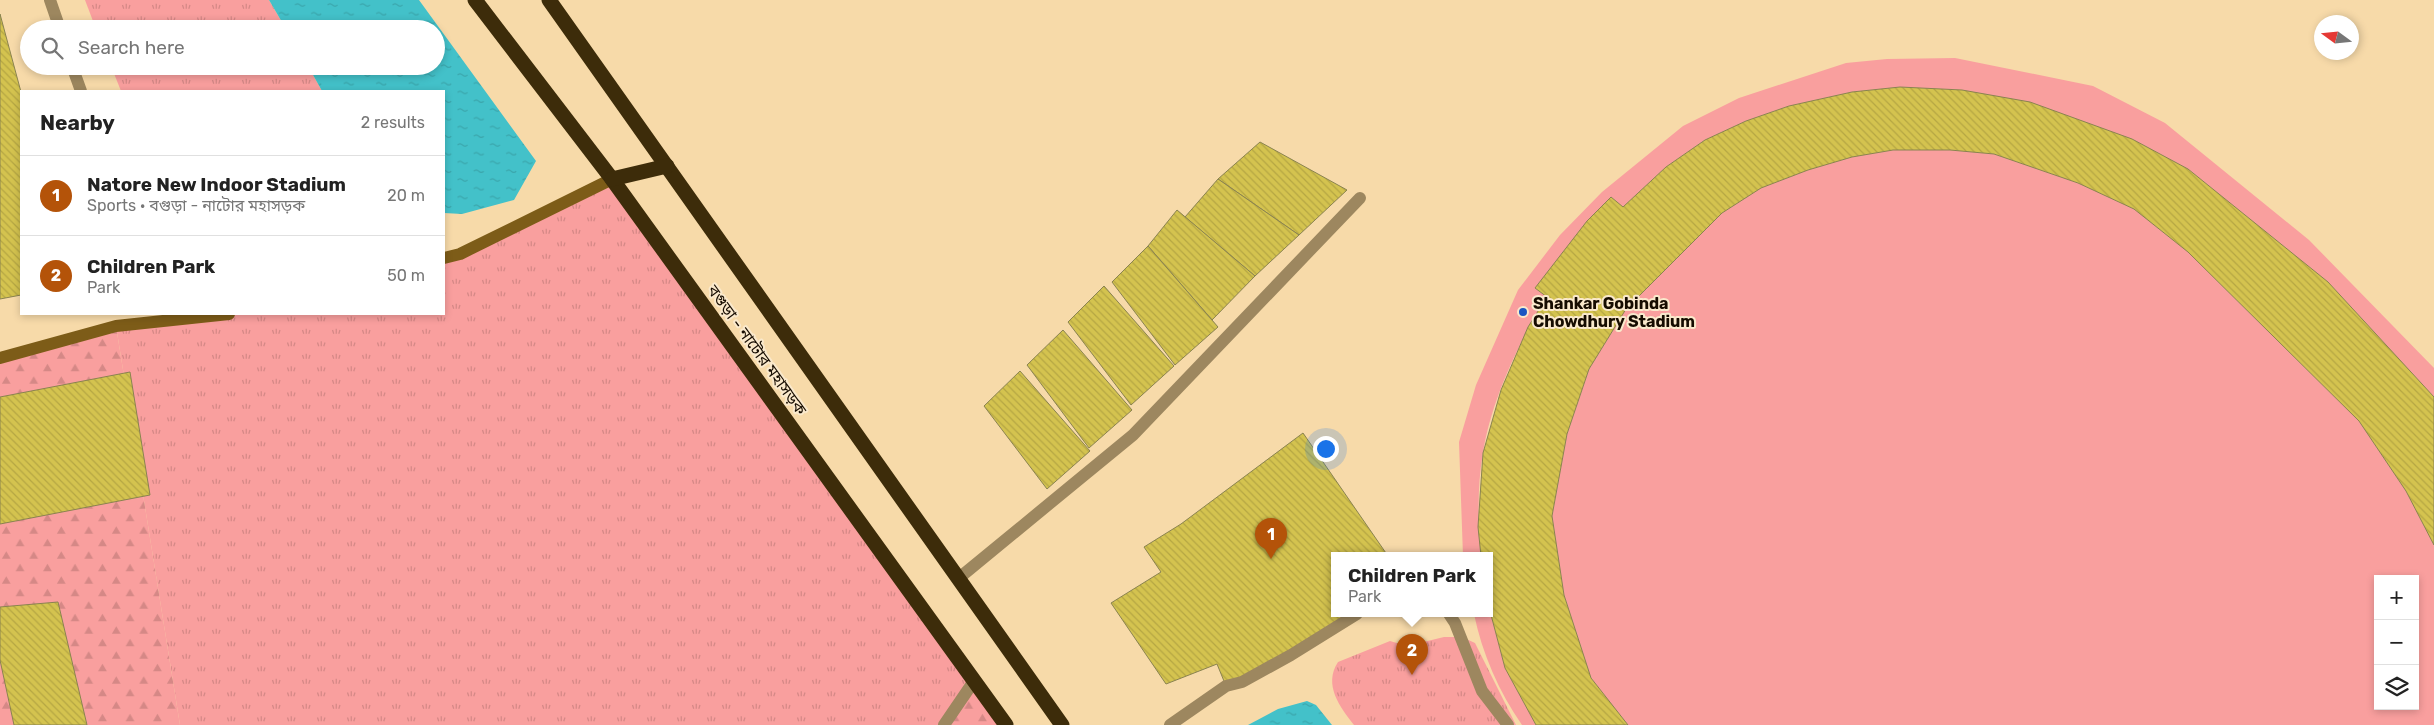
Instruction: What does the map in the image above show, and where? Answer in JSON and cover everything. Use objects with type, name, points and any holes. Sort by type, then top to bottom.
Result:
[{"type":"highway","name":"বগুড়া - নাটোর মহাসড়ক","points":[[475,0],[612,179],[1006,725]]},
{"type":"highway","name":"বগুড়া - নাটোর মহাসড়ক","points":[[549,0],[1062,725]]},
{"type":"highway","points":[[612,179],[667,166]]},
{"type":"street","points":[[50,0],[57,20]]},
{"type":"street","points":[[75,75],[81,90]]},
{"type":"street","points":[[445,258],[460,254],[612,179]]},
{"type":"street","points":[[959,578],[1132,435],[1360,198]]},
{"type":"street","points":[[0,358],[116,326],[157,318],[211,315]]},
{"type":"street","points":[[1170,725],[1226,686],[1242,682],[1291,655],[1352,617]]},
{"type":"street","points":[[1451,617],[1482,691],[1508,725]]},
{"type":"street","points":[[944,725],[974,681]]},
{"type":"green space","points":[[85,0],[269,0],[281,20],[93,20]]},
{"type":"green space","name":"Shankar Gobinda Chowdhury Stadium","points":[[1955,58],[2093,86],[2165,123],[2309,240],[2434,368],[2434,397],[2328,282],[2188,169],[2132,139],[1962,90],[1900,87],[1852,92],[1789,106],[1746,121],[1705,140],[1666,167],[1623,207],[1611,197],[1535,288],[1547,297],[1526,333],[1499,392],[1487,433],[1479,491],[1481,552],[1463,552],[1459,442],[1476,385],[1518,290],[1560,235],[1602,192],[1683,126],[1739,98],[1846,63],[1887,59]]},
{"type":"green space","points":[[115,75],[313,75],[321,90],[121,90]]},
{"type":"green space","points":[[1893,150],[1950,150],[1994,154],[2078,183],[2134,209],[2188,252],[2359,421],[2406,491],[2434,545],[2434,725],[1628,725],[1591,678],[1564,595],[1552,516],[1567,434],[1589,369],[1626,309],[1722,213],[1761,188],[1808,170],[1852,157]]},
{"type":"green space","points":[[612,179],[974,681],[944,725],[180,725],[116,326],[171,315],[445,315],[445,258]]},
{"type":"green space","points":[[116,326],[180,725],[0,725],[0,358]]},
{"type":"green space","points":[[1475,617],[1492,617],[1505,668],[1536,725],[1522,725],[1506,699],[1492,672]]},
{"type":"green space","points":[[1444,637],[1462,637],[1475,643],[1516,725],[1354,725],[1343,711],[1335,695],[1332,679],[1338,662],[1390,641],[1407,646]]},
{"type":"green space","points":[[974,681],[1006,725],[944,725]]},
{"type":"water","points":[[269,0],[419,0],[434,20],[281,20]]},
{"type":"water","points":[[445,36],[536,161],[514,200],[462,214],[445,213],[445,90],[321,90],[313,75],[445,75]]},
{"type":"water","points":[[1307,701],[1316,705],[1332,725],[1248,725],[1278,709]]},
{"type":"building","points":[[0,14],[20,90],[20,295],[0,299]]},
{"type":"building","points":[[1900,87],[1962,90],[2030,102],[2132,139],[2188,169],[2328,282],[2434,397],[2434,545],[2406,491],[2359,421],[2188,252],[2134,209],[2078,183],[1994,154],[1950,150],[1893,150],[1852,157],[1808,170],[1761,188],[1722,213],[1626,309],[1589,369],[1567,434],[1552,516],[1564,595],[1591,678],[1628,725],[1536,725],[1505,668],[1492,617],[1493,552],[1481,552],[1478,527],[1483,453],[1501,390],[1528,327],[1547,297],[1535,288],[1587,221],[1611,197],[1623,207],[1666,167],[1705,140],[1746,121],[1789,106],[1852,92]]},
{"type":"building","points":[[1260,142],[1347,190],[1299,235],[1218,179]]},
{"type":"building","points":[[1218,179],[1299,235],[1255,276],[1185,217]]},
{"type":"building","points":[[1177,210],[1255,276],[1212,320],[1148,246]]},
{"type":"building","points":[[1148,246],[1218,327],[1175,365],[1112,282]]},
{"type":"building","points":[[1104,286],[1174,366],[1131,405],[1068,322]]},
{"type":"building","points":[[1063,330],[1132,410],[1089,448],[1027,365]]},
{"type":"building","points":[[1020,371],[1090,451],[1047,489],[984,406]]},
{"type":"building","points":[[130,372],[150,495],[0,524],[0,397]]},
{"type":"building","points":[[1303,433],[1385,552],[1331,552],[1331,617],[1349,617],[1226,686],[1217,664],[1166,684],[1111,603],[1161,572],[1144,547],[1181,524]]},
{"type":"building","points":[[58,602],[87,725],[14,725],[0,660],[0,607]]},
{"type":"place","name":"Shankar Gobinda Chowdhury Stadium","points":[[1523,312]]},
{"type":"place","name":"Natore New Indoor Stadium","points":[[1271,559]]},
{"type":"place","name":"Children Park","points":[[1412,675]]}]
